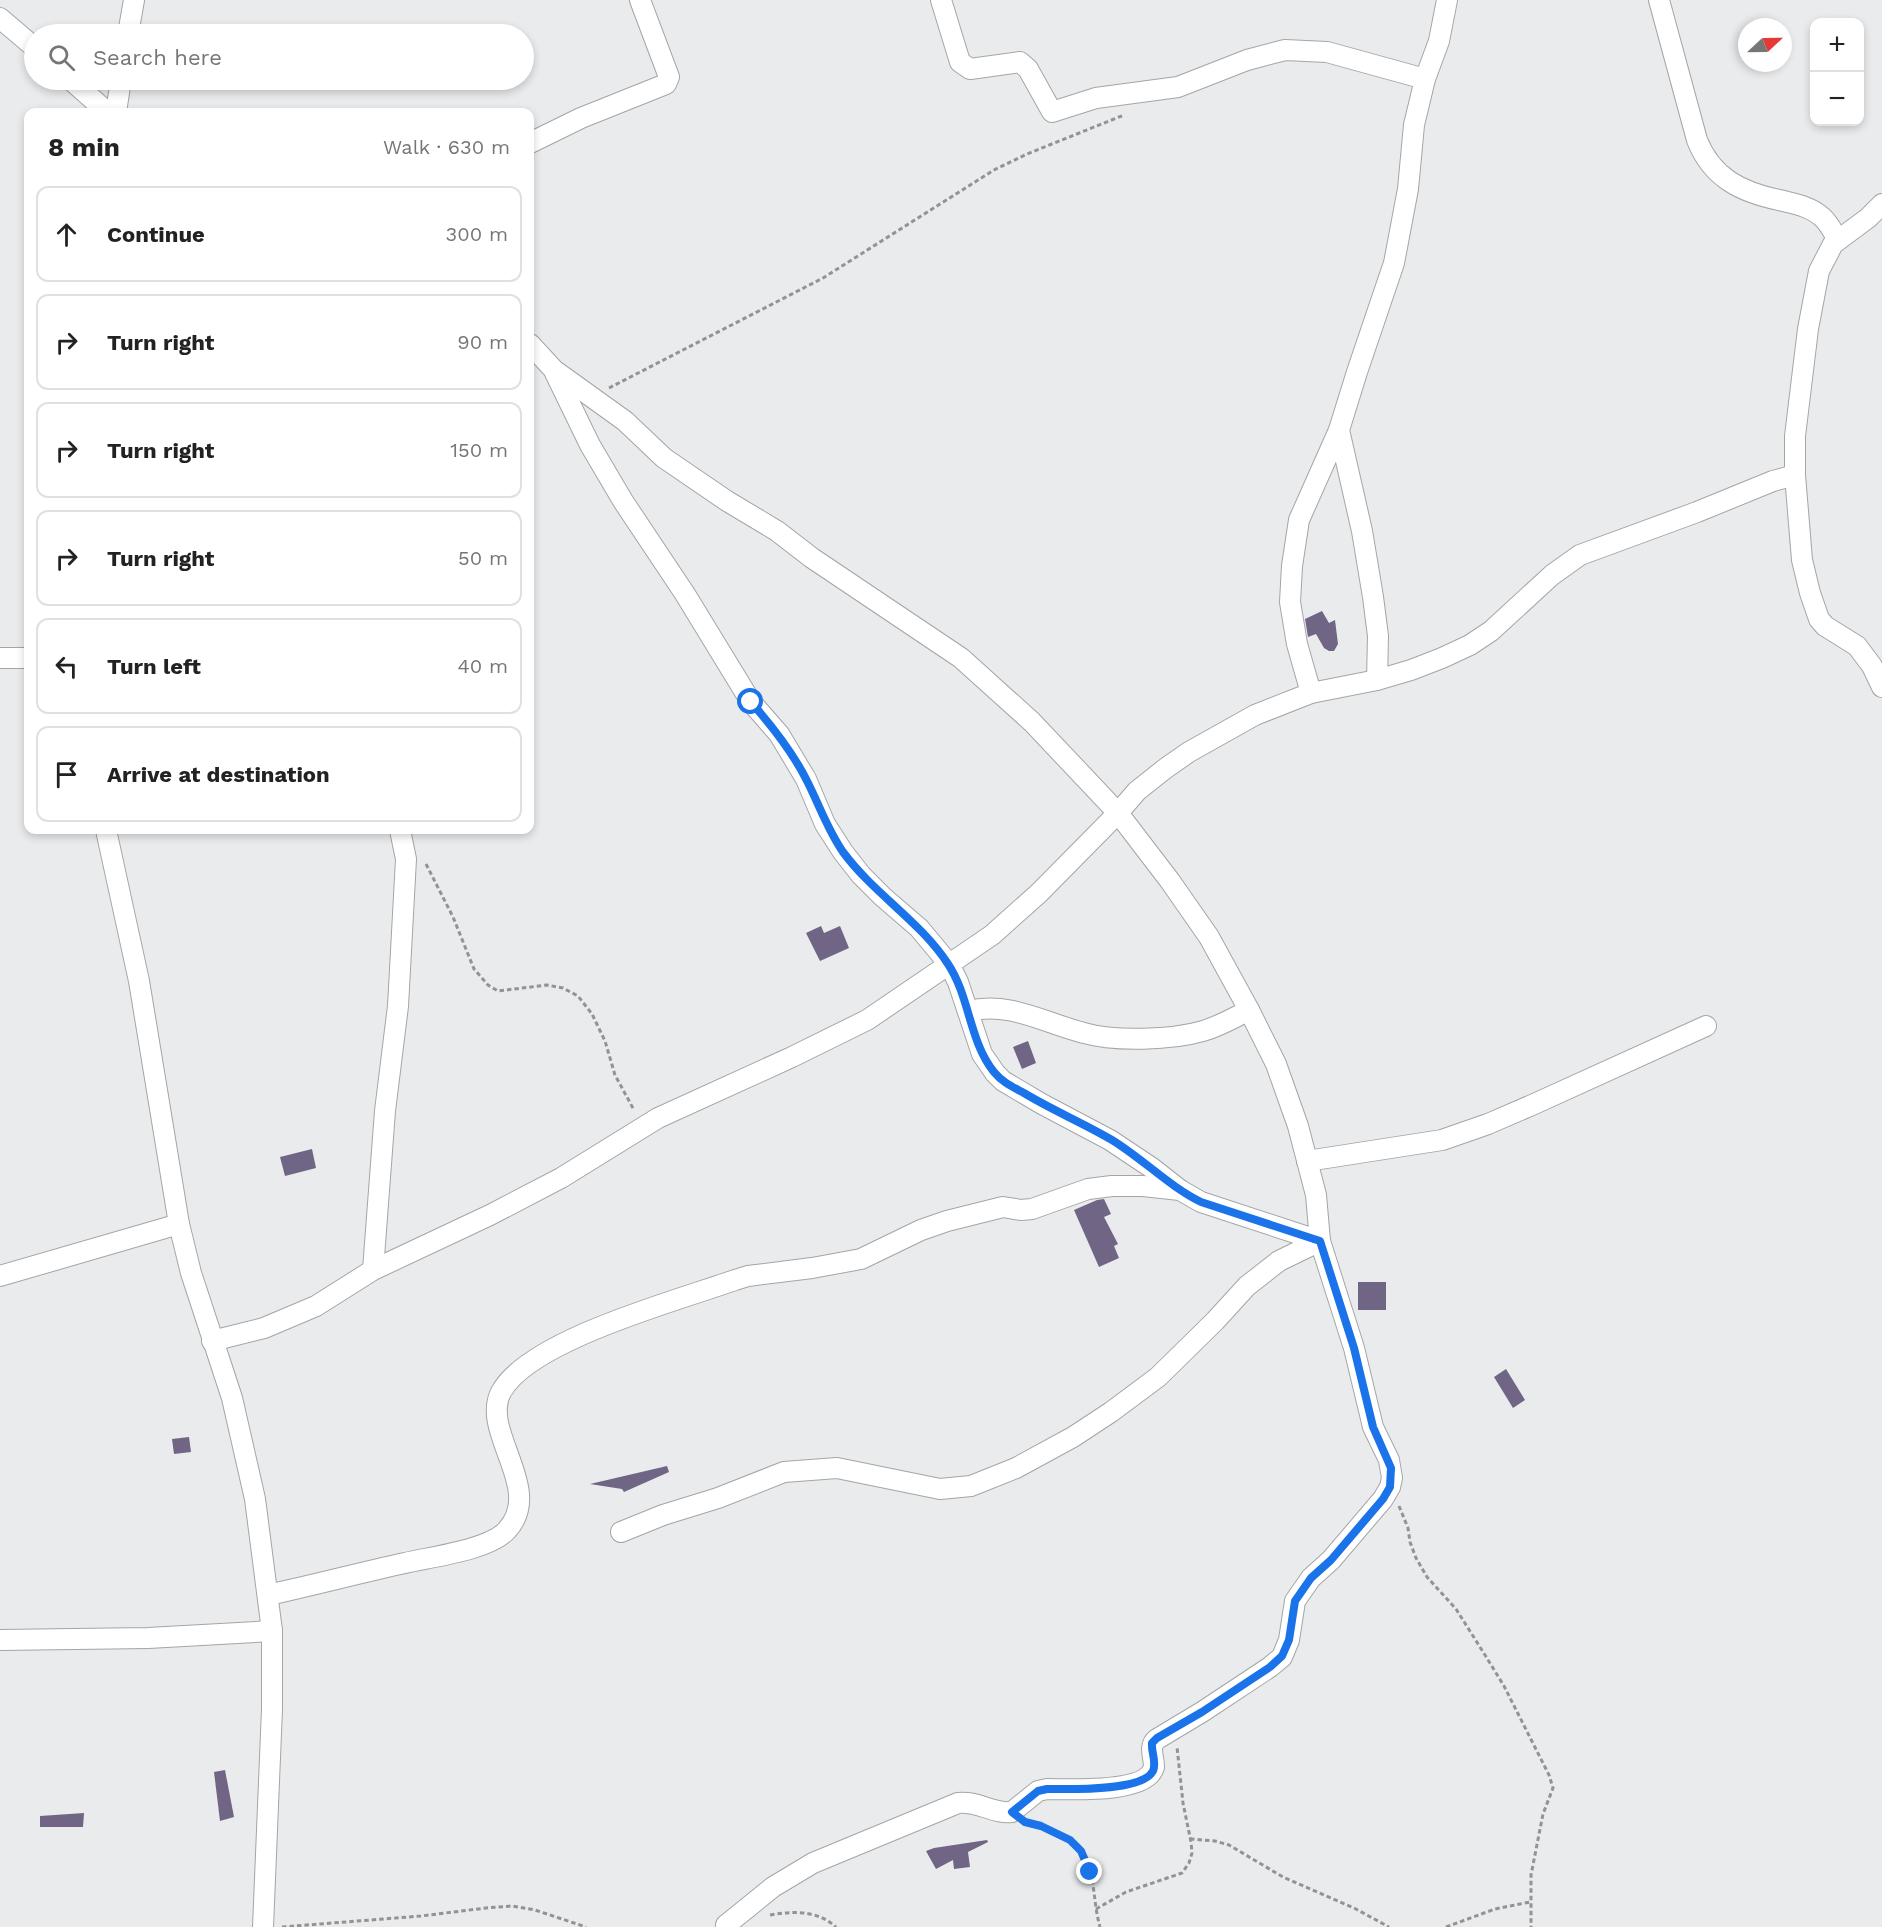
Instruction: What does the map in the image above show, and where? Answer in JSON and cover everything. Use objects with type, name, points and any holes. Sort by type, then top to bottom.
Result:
[{"type":"street","points":[[130,24],[134,0]]},
{"type":"street","points":[[534,141],[582,118],[666,84],[669,77],[640,0]]},
{"type":"street","points":[[941,0],[963,66],[970,69],[1020,62],[1028,69],[1052,112],[1096,98],[1178,87],[1247,60],[1285,50],[1327,52],[1425,79]]},
{"type":"street","points":[[1311,693],[1296,644],[1290,602],[1292,566],[1299,520],[1339,430],[1394,263],[1408,189],[1414,125],[1425,79],[1439,41],[1447,0]]},
{"type":"street","points":[[1659,0],[1697,140],[1710,166],[1719,175],[1745,191],[1802,205],[1812,210],[1822,217],[1838,240]]},
{"type":"street","points":[[0,18],[24,38]]},
{"type":"street","points":[[82,90],[102,108]]},
{"type":"street","points":[[117,108],[119,90]]},
{"type":"street","points":[[1882,204],[1868,218],[1838,240],[1823,261],[1813,294],[1795,436],[1795,475],[1802,560],[1819,619],[1833,633],[1857,646],[1872,666],[1882,687]]},
{"type":"street","points":[[534,348],[554,370],[625,421],[664,458],[727,501],[777,531],[812,558],[961,657],[1032,722],[1118,813],[1209,937],[1249,1010],[1287,1093],[1316,1195],[1320,1241],[1354,1348],[1373,1427],[1391,1468],[1390,1487],[1383,1499],[1331,1560],[1311,1578],[1295,1601],[1289,1640],[1282,1656],[1250,1681],[1152,1743],[1154,1767],[1153,1772],[1148,1776],[1123,1786],[1106,1789],[1038,1791],[1012,1812],[996,1811],[969,1802],[958,1803],[813,1863],[773,1887],[726,1926]]},
{"type":"street","points":[[554,370],[590,445],[623,501],[685,594],[751,702],[779,734],[806,779],[825,824],[843,852],[861,875],[919,928],[949,964],[958,982],[982,1054],[995,1073],[1003,1081],[1042,1104],[1110,1140],[1180,1190],[1201,1202],[1320,1241]]},
{"type":"street","points":[[1339,430],[1362,531],[1373,597],[1378,636],[1377,680]]},
{"type":"street","points":[[212,1341],[264,1328],[316,1306],[373,1270],[523,1199],[658,1118],[867,1020],[992,935],[1039,893],[1137,791],[1189,752],[1255,715],[1311,693],[1377,680],[1411,670],[1470,645],[1491,631],[1552,575],[1580,555],[1773,481],[1795,475]]},
{"type":"street","points":[[0,658],[24,658]]},
{"type":"street","points":[[106,834],[139,981],[179,1224],[191,1273],[232,1398],[255,1499],[272,1631],[272,1709],[263,1927]]},
{"type":"street","points":[[373,1270],[385,1111],[398,1006],[406,859],[401,834]]},
{"type":"street","points":[[968,1011],[983,1007],[998,1007],[1029,1014],[1085,1034],[1108,1038],[1139,1038],[1200,1031],[1227,1022],[1249,1010]]},
{"type":"street","points":[[1307,1161],[1442,1140],[1488,1124],[1706,1026]]},
{"type":"street","points":[[268,1595],[455,1552],[489,1542],[506,1533],[514,1521],[519,1500],[514,1471],[497,1419],[499,1398],[513,1377],[537,1358],[578,1336],[748,1276],[812,1269],[861,1258],[921,1230],[974,1213],[1002,1207],[1028,1210],[1080,1191],[1112,1186],[1143,1186],[1180,1190]]},
{"type":"street","points":[[0,1276],[179,1224]]},
{"type":"street","points":[[621,1532],[784,1472],[837,1468],[940,1489],[971,1486],[1016,1468],[1101,1419],[1158,1377],[1247,1286],[1279,1262],[1320,1241]]},
{"type":"street","points":[[0,1640],[148,1638],[272,1631]]},
{"type":"path","points":[[591,396],[823,278],[994,170],[1125,114]]},
{"type":"path","points":[[420,855],[453,917],[474,969],[498,991],[547,985],[562,988],[578,996],[592,1014],[605,1041],[615,1075],[628,1101],[647,1125]]},
{"type":"path","points":[[1390,1487],[1408,1528],[1416,1558],[1427,1577],[1456,1609],[1489,1663],[1550,1775],[1553,1788],[1543,1814],[1535,1850],[1530,1902],[1531,1927]]},
{"type":"path","points":[[1096,1909],[1126,1892],[1182,1873],[1189,1863],[1192,1853],[1183,1803],[1175,1728]]},
{"type":"path","points":[[1012,1812],[1025,1822],[1041,1826],[1070,1840],[1081,1851],[1090,1872],[1100,1927]]},
{"type":"path","points":[[1190,1839],[1215,1841],[1229,1845],[1283,1877],[1354,1908],[1389,1927]]},
{"type":"path","points":[[1446,1927],[1495,1909],[1530,1902]]},
{"type":"path","points":[[274,1927],[421,1916],[512,1906],[536,1910],[586,1927]]},
{"type":"path","points":[[763,1917],[786,1912],[813,1913],[828,1920],[836,1927]]},
{"type":"building","points":[[1322,611],[1329,623],[1335,620],[1338,644],[1334,651],[1324,648],[1316,634],[1308,637],[1305,619]]},
{"type":"building","points":[[821,926],[824,933],[840,926],[849,948],[820,961],[806,933]]},
{"type":"building","points":[[1028,1041],[1036,1063],[1022,1069],[1013,1047]]},
{"type":"building","points":[[312,1149],[316,1168],[285,1176],[280,1157]]},
{"type":"building","points":[[1104,1199],[1111,1214],[1104,1217],[1118,1244],[1114,1246],[1119,1258],[1099,1267],[1074,1210]]},
{"type":"building","points":[[1358,1282],[1386,1282],[1386,1310],[1358,1310]]},
{"type":"building","points":[[1506,1369],[1525,1400],[1513,1408],[1494,1377]]},
{"type":"building","points":[[189,1437],[191,1452],[174,1454],[172,1439]]},
{"type":"building","points":[[667,1466],[669,1472],[624,1492],[622,1489],[590,1484]]},
{"type":"building","points":[[225,1770],[234,1817],[220,1821],[214,1772]]},
{"type":"building","points":[[84,1813],[83,1827],[40,1827],[40,1816]]},
{"type":"building","points":[[987,1840],[988,1842],[968,1852],[970,1867],[954,1869],[953,1860],[936,1869],[926,1851],[934,1848]]},
{"type":"route","points":[[751,702],[779,734],[806,779],[825,824],[843,852],[861,875],[919,928],[949,964],[958,982],[982,1054],[1003,1081],[1110,1140],[1189,1196],[1320,1241],[1354,1348],[1373,1427],[1389,1460],[1392,1478],[1383,1499],[1331,1560],[1311,1578],[1295,1601],[1289,1640],[1282,1656],[1270,1667],[1202,1712],[1157,1738],[1151,1748],[1154,1758],[1153,1772],[1148,1776],[1123,1786],[1106,1789],[1038,1791],[1012,1812],[1025,1822],[1041,1826],[1070,1840],[1081,1851],[1090,1872]]}]
